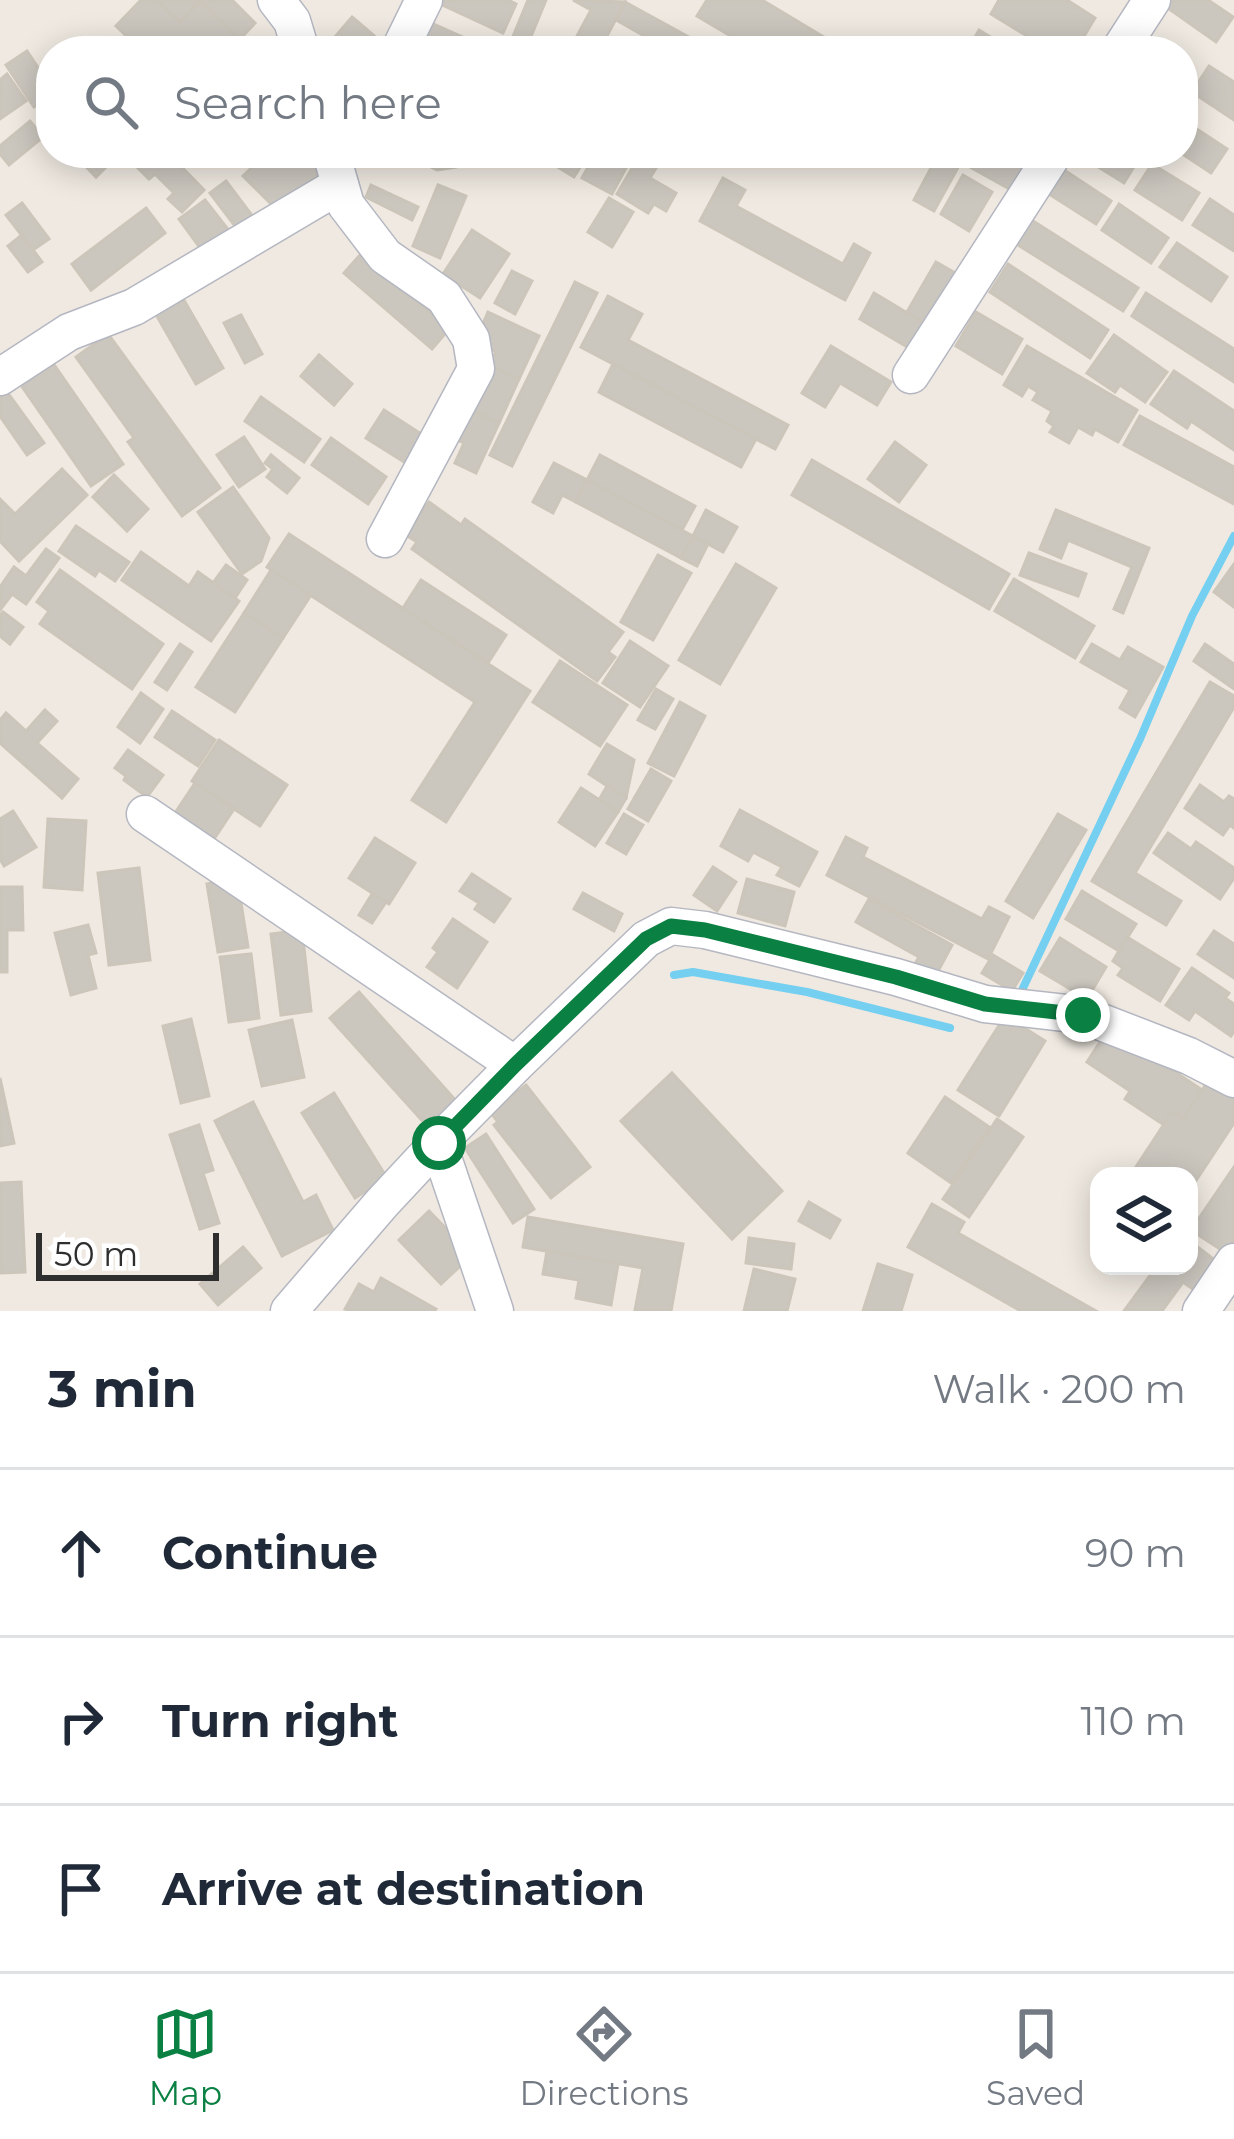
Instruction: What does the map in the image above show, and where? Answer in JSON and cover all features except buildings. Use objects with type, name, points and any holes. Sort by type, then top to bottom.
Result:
[{"type":"street","points":[[276,0],[296,36]]},
{"type":"street","points":[[406,36],[424,0]]},
{"type":"street","points":[[1129,36],[1152,0]]},
{"type":"street","points":[[0,377],[69,332],[134,307],[324,168]]},
{"type":"street","points":[[336,168],[346,205],[385,256],[444,297],[471,338],[476,370],[385,539]]},
{"type":"street","points":[[911,374],[1044,168]]},
{"type":"street","points":[[145,814],[515,1065]]},
{"type":"street","points":[[289,1311],[382,1204],[515,1065],[646,939],[671,926],[705,930],[896,977],[985,1004],[1083,1015],[1234,1078]]},
{"type":"street","points":[[439,1143],[495,1311]]},
{"type":"waterway","points":[[1023,988],[1192,616],[1234,536]]},
{"type":"waterway","points":[[674,975],[693,972],[807,992],[950,1028]]},
{"type":"route","points":[[439,1143],[646,939],[671,926],[705,930],[896,977],[985,1004],[1083,1015]]}]
